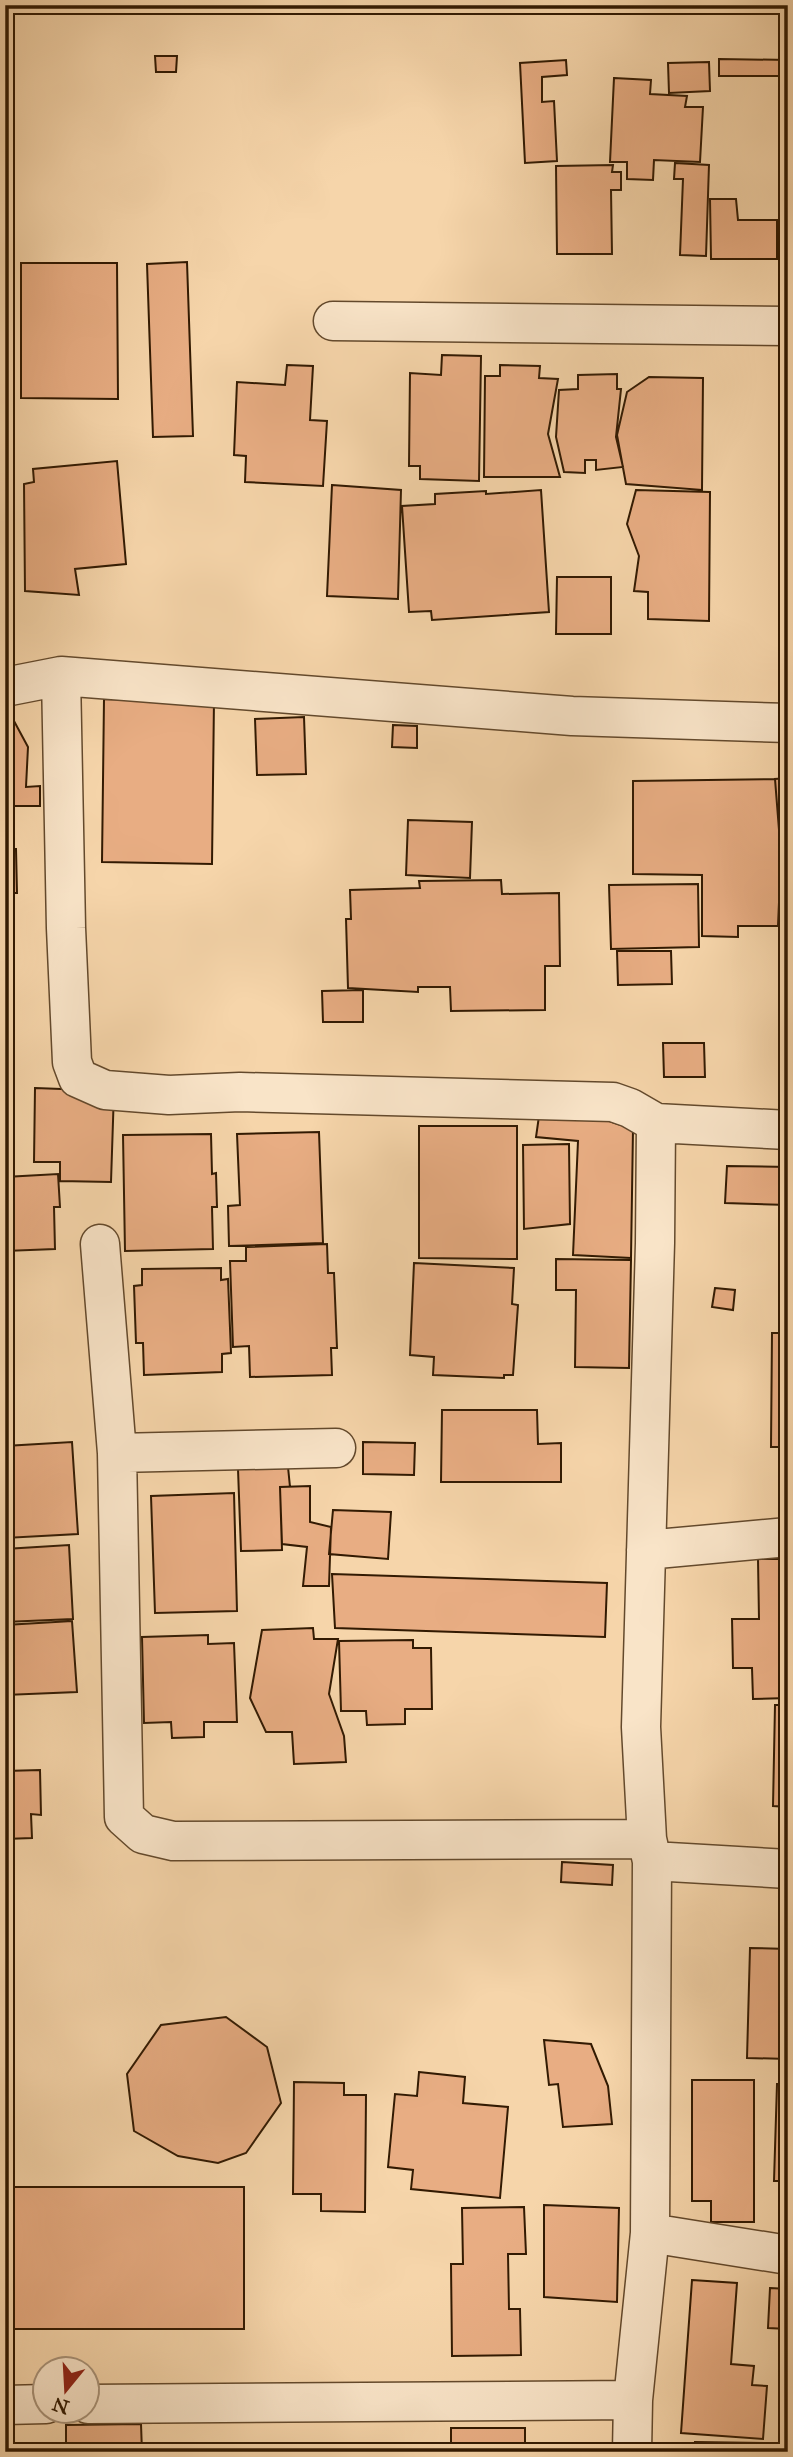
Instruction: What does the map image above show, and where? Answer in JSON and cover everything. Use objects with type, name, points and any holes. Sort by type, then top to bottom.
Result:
[{"type":"street","points":[[333,321],[788,326]]},
{"type":"street","points":[[61,676],[66,928],[72,1062],[78,1078],[105,1090],[169,1095],[240,1092],[613,1102],[656,1123],[788,1130]]},
{"type":"street","points":[[5,687],[61,676],[572,716],[788,723]]},
{"type":"street","points":[[632,2452],[633,2400],[650,2233],[650,1850],[641,1727],[656,1123]]},
{"type":"street","points":[[100,1244],[117,1454],[124,1816],[143,1834],[173,1841],[650,1850],[788,1869]]},
{"type":"street","points":[[117,1454],[336,1448]]},
{"type":"street","points":[[646,1550],[788,1537]]},
{"type":"street","points":[[650,2233],[788,2255]]},
{"type":"street","points":[[102,2404],[633,2400]]},
{"type":"street","points":[[5,2405],[32,2404]]},
{"type":"building","points":[[155,56],[177,56],[176,72],[156,72]]},
{"type":"building","points":[[719,59],[788,60],[788,76],[719,76]]},
{"type":"building","points":[[566,60],[567,75],[542,77],[542,102],[554,101],[557,161],[525,163],[520,63]]},
{"type":"building","points":[[709,62],[710,91],[669,93],[668,63]]},
{"type":"building","points":[[614,78],[651,80],[650,94],[687,96],[685,107],[703,107],[700,162],[654,160],[653,180],[627,179],[627,162],[610,162]]},
{"type":"building","points":[[675,163],[709,165],[706,256],[680,255],[683,179],[674,179]]},
{"type":"building","points":[[613,165],[612,172],[621,172],[621,190],[611,190],[612,254],[557,254],[556,166]]},
{"type":"building","points":[[710,199],[736,199],[738,220],[777,220],[777,259],[711,259]]},
{"type":"building","points":[[187,262],[193,436],[153,437],[147,264]]},
{"type":"building","points":[[21,263],[117,263],[118,399],[21,398]]},
{"type":"building","points":[[442,355],[481,356],[479,481],[420,479],[420,466],[409,466],[410,373],[441,375]]},
{"type":"building","points":[[287,365],[313,366],[310,420],[327,421],[323,486],[245,482],[246,456],[234,455],[237,382],[285,385]]},
{"type":"building","points":[[500,365],[540,366],[539,378],[558,379],[548,434],[560,477],[484,477],[485,376],[500,376]]},
{"type":"building","points":[[617,374],[617,389],[621,389],[616,437],[623,467],[596,470],[596,460],[585,460],[585,473],[564,472],[556,437],[559,390],[578,389],[578,375]]},
{"type":"building","points":[[649,377],[703,378],[702,490],[626,484],[617,435],[627,392]]},
{"type":"building","points":[[117,461],[126,564],[75,569],[79,595],[25,591],[24,484],[34,482],[33,469]]},
{"type":"building","points":[[332,485],[401,490],[398,599],[327,596]]},
{"type":"building","points":[[541,490],[549,612],[432,620],[431,611],[409,612],[402,506],[435,504],[435,494]]},
{"type":"building","points":[[636,490],[710,492],[709,621],[648,619],[648,592],[634,591],[639,556],[627,524]]},
{"type":"building","points":[[557,577],[611,577],[611,634],[556,634]]},
{"type":"building","points":[[104,699],[214,700],[212,864],[102,862]]},
{"type":"building","points":[[304,717],[306,774],[257,775],[255,719]]},
{"type":"building","points":[[5,721],[14,721],[28,747],[26,787],[40,786],[40,806],[5,806]]},
{"type":"building","points":[[393,725],[417,726],[417,748],[392,747]]},
{"type":"building","points":[[788,778],[788,854],[781,855],[775,779]]},
{"type":"building","points":[[775,779],[781,855],[778,926],[738,926],[738,937],[702,936],[702,875],[633,874],[633,781]]},
{"type":"building","points":[[408,820],[472,822],[470,878],[406,875]]},
{"type":"building","points":[[5,849],[16,849],[17,893],[5,893]]},
{"type":"building","points":[[501,880],[502,894],[559,893],[560,966],[545,966],[545,1010],[451,1011],[450,987],[418,987],[418,992],[348,988],[346,919],[351,919],[350,890],[420,888],[419,881]]},
{"type":"building","points":[[698,884],[699,947],[611,949],[609,885]]},
{"type":"building","points":[[617,951],[671,951],[672,984],[618,985]]},
{"type":"building","points":[[363,990],[363,1022],[323,1022],[322,991]]},
{"type":"building","points":[[5,1026],[12,1026],[11,1073],[5,1073]]},
{"type":"building","points":[[663,1043],[704,1043],[705,1077],[664,1077]]},
{"type":"building","points":[[35,1088],[114,1091],[111,1182],[60,1181],[60,1162],[34,1162]]},
{"type":"building","points":[[5,1101],[10,1101],[10,1146],[5,1146]]},
{"type":"building","points":[[541,1102],[633,1129],[631,1258],[573,1255],[578,1141],[536,1137]]},
{"type":"building","points":[[419,1126],[517,1126],[517,1259],[419,1258]]},
{"type":"building","points":[[319,1132],[323,1243],[229,1246],[228,1206],[240,1205],[237,1134]]},
{"type":"building","points":[[211,1134],[212,1174],[216,1173],[217,1207],[212,1207],[213,1249],[125,1251],[123,1135]]},
{"type":"building","points":[[569,1144],[570,1224],[524,1229],[523,1145]]},
{"type":"building","points":[[727,1166],[788,1167],[788,1205],[725,1203]]},
{"type":"building","points":[[58,1174],[60,1207],[54,1207],[55,1249],[5,1251],[5,1177]]},
{"type":"building","points":[[327,1244],[328,1273],[334,1273],[337,1348],[331,1348],[332,1375],[250,1377],[249,1346],[233,1347],[230,1261],[246,1261],[246,1247]]},
{"type":"building","points":[[556,1259],[631,1260],[629,1368],[575,1367],[576,1290],[556,1290]]},
{"type":"building","points":[[414,1263],[514,1268],[512,1304],[518,1305],[513,1375],[504,1375],[504,1378],[433,1375],[434,1357],[410,1355]]},
{"type":"building","points":[[221,1268],[221,1280],[228,1279],[231,1353],[222,1354],[222,1372],[144,1375],[143,1343],[136,1343],[134,1286],[142,1285],[142,1269]]},
{"type":"building","points":[[715,1288],[735,1290],[733,1310],[712,1307]]},
{"type":"building","points":[[772,1333],[788,1333],[788,1447],[771,1447]]},
{"type":"building","points":[[442,1410],[537,1410],[538,1444],[561,1443],[561,1482],[441,1482]]},
{"type":"building","points":[[72,1442],[78,1534],[5,1538],[5,1446]]},
{"type":"building","points":[[363,1442],[415,1443],[414,1475],[363,1474]]},
{"type":"building","points":[[288,1467],[290,1487],[280,1487],[282,1550],[241,1551],[238,1469]]},
{"type":"building","points":[[310,1486],[310,1522],[331,1527],[329,1586],[303,1586],[307,1547],[282,1544],[280,1487]]},
{"type":"building","points":[[234,1493],[237,1611],[155,1613],[151,1496]]},
{"type":"building","points":[[333,1510],[391,1512],[388,1559],[329,1554]]},
{"type":"building","points":[[69,1545],[73,1619],[5,1622],[5,1549]]},
{"type":"building","points":[[758,1559],[788,1559],[788,1698],[753,1699],[752,1668],[733,1668],[732,1619],[759,1619]]},
{"type":"building","points":[[332,1574],[607,1583],[605,1637],[335,1628]]},
{"type":"building","points":[[72,1621],[77,1692],[5,1695],[5,1625]]},
{"type":"building","points":[[313,1628],[314,1639],[338,1639],[329,1694],[344,1736],[346,1762],[294,1764],[292,1732],[266,1732],[250,1698],[262,1630]]},
{"type":"building","points":[[208,1635],[208,1644],[234,1643],[237,1722],[204,1722],[204,1737],[172,1738],[171,1722],[144,1723],[142,1637]]},
{"type":"building","points":[[413,1640],[413,1648],[431,1648],[432,1709],[405,1709],[405,1724],[367,1725],[366,1711],[341,1711],[339,1641]]},
{"type":"building","points":[[775,1705],[788,1705],[788,1807],[773,1806]]},
{"type":"building","points":[[40,1770],[41,1815],[31,1814],[32,1838],[5,1839],[5,1771]]},
{"type":"building","points":[[562,1862],[613,1865],[612,1885],[561,1882]]},
{"type":"building","points":[[750,1948],[788,1949],[788,2059],[747,2058]]},
{"type":"building","points":[[226,2017],[267,2047],[281,2103],[246,2153],[218,2163],[178,2156],[134,2131],[127,2074],[161,2025]]},
{"type":"building","points":[[544,2040],[591,2044],[608,2086],[612,2124],[563,2127],[558,2084],[549,2085]]},
{"type":"building","points":[[419,2072],[465,2077],[463,2103],[508,2107],[500,2198],[411,2189],[413,2170],[388,2167],[395,2094],[417,2096]]},
{"type":"building","points":[[692,2080],[754,2080],[754,2222],[711,2222],[711,2201],[692,2201]]},
{"type":"building","points":[[294,2082],[344,2083],[344,2095],[366,2095],[365,2212],[321,2211],[321,2194],[293,2194]]},
{"type":"building","points":[[777,2084],[788,2084],[788,2181],[774,2181]]},
{"type":"building","points":[[5,2187],[244,2187],[244,2329],[5,2329]]},
{"type":"building","points":[[544,2205],[619,2208],[617,2302],[544,2297]]},
{"type":"building","points":[[524,2207],[526,2254],[508,2254],[509,2309],[520,2309],[521,2355],[452,2356],[451,2264],[463,2264],[462,2208]]},
{"type":"building","points":[[692,2280],[737,2283],[731,2364],[754,2366],[752,2385],[767,2386],[763,2439],[681,2433]]},
{"type":"building","points":[[770,2288],[788,2289],[788,2329],[768,2328]]},
{"type":"building","points":[[141,2424],[142,2452],[66,2452],[66,2426]]},
{"type":"building","points":[[451,2428],[525,2428],[525,2447],[534,2447],[534,2452],[451,2452]]},
{"type":"building","points":[[695,2442],[765,2443],[765,2452],[695,2452]]},
{"type":"building","points":[[339,2447],[339,2452],[283,2452],[283,2448]]}]
